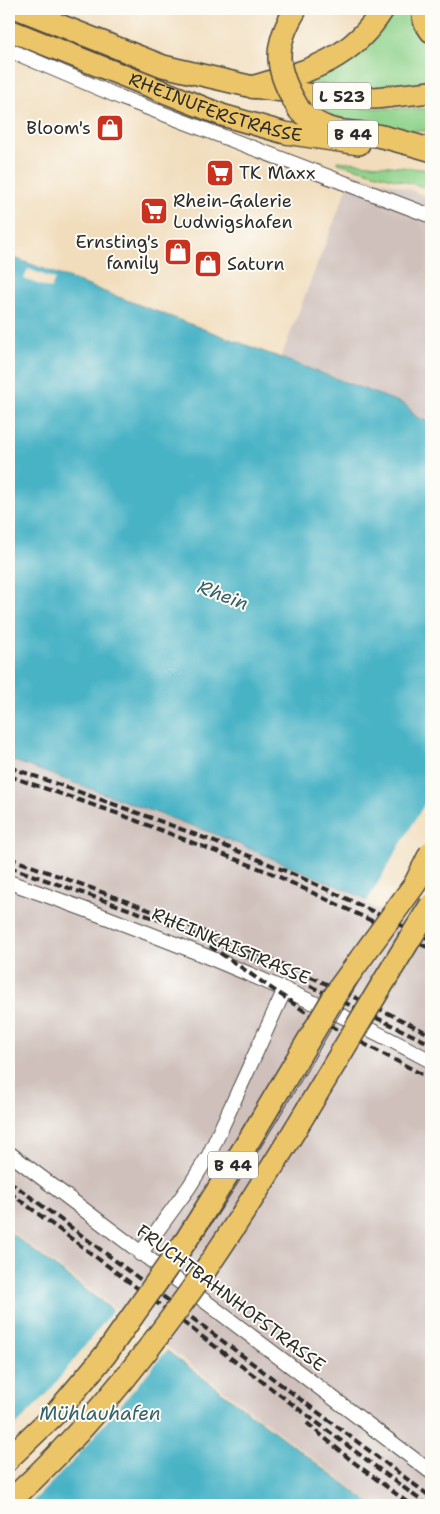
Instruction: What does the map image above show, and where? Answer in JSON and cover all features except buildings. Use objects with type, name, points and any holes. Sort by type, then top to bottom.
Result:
[{"type":"highway","name":"B 44","points":[[296,9],[284,28],[278,49],[279,71],[286,90],[300,111],[323,128],[336,132],[377,136],[425,146]]},
{"type":"highway","points":[[253,87],[307,72],[337,57],[358,41],[381,12]]},
{"type":"highway","name":"B 44","points":[[9,1458],[57,1412],[105,1355],[181,1246],[251,1137],[340,987],[415,884],[431,852]]},
{"type":"highway","name":"B 44","points":[[9,1502],[80,1429],[123,1378],[203,1274],[241,1216],[431,905]]},
{"type":"main road","name":"RHEINUFERSTRASSE","points":[[19,9],[163,66],[253,87],[314,95],[375,98],[431,92]]},
{"type":"main road","name":"RHEINUFERSTRASSE","points":[[9,30],[222,115],[285,133],[370,145],[425,146]]},
{"type":"street","name":"RHEINUFERSTRASSE","points":[[9,12],[19,9]]},
{"type":"street","points":[[48,9],[60,26]]},
{"type":"street","points":[[9,50],[122,98],[431,216]]},
{"type":"street","name":"RHEINKAISTRASSE","points":[[9,882],[146,930],[285,989],[374,1030],[431,1061]]},
{"type":"street","points":[[140,1254],[189,1187],[209,1155],[285,989]]},
{"type":"street","name":"FRUCHTBAHNHOFSTRASSE","points":[[9,1153],[140,1254],[431,1472]]},
{"type":"shaded area","points":[[353,173],[406,188],[431,198],[431,423],[416,417],[406,405],[281,357]]},
{"type":"shaded area","points":[[9,759],[215,834],[349,891],[431,934],[431,1505],[374,1505],[166,1346],[9,1230]]},
{"type":"green space","points":[[392,9],[413,9],[426,38],[431,43],[431,84],[391,89],[296,84]]},
{"type":"green space","points":[[322,107],[431,109],[431,131],[342,127]]},
{"type":"green space","points":[[338,161],[431,170],[431,189],[338,163]]},
{"type":"water","name":"Rhein","points":[[9,256],[406,405],[416,417],[431,423],[431,934],[349,891],[215,834],[9,759]]},
{"type":"water","name":"Mühlauhafen","points":[[9,1232],[372,1505],[12,1505],[9,1503]]},
{"type":"pier","points":[[28,269],[55,279],[51,289],[24,279]]},
{"type":"pier","points":[[431,793],[431,932],[429,935],[366,903]]},
{"type":"pier","points":[[115,1308],[169,1348],[74,1460],[29,1505],[9,1505],[9,1433],[47,1394]]},
{"type":"tram line","points":[[9,1475],[73,1407],[133,1334],[188,1258],[240,1180],[289,1100],[431,856]]},
{"type":"tram line","points":[[414,901],[431,871]]},
{"type":"railway","points":[[9,767],[144,815],[243,853],[354,902],[431,940]]},
{"type":"railway","points":[[9,776],[119,814],[271,873],[431,949]]},
{"type":"railway","points":[[9,858],[223,939],[328,985],[431,1035]]},
{"type":"railway","points":[[9,867],[159,920],[258,961],[431,1044]]},
{"type":"railway","points":[[210,946],[313,1017],[431,1079]]},
{"type":"railway","points":[[9,1181],[431,1497]]},
{"type":"railway","points":[[9,1192],[427,1505]]},
{"type":"railway","points":[[307,1423],[352,1461],[411,1505]]},
{"type":"place","name":"Bloom's","points":[[110,128]]},
{"type":"place","name":"TK Maxx","points":[[220,173]]},
{"type":"place","name":"Rhein-Galerie Ludwigshafen","points":[[154,211]]},
{"type":"place","name":"Ernsting's family","points":[[178,252]]},
{"type":"place","name":"Saturn","points":[[208,264]]}]
